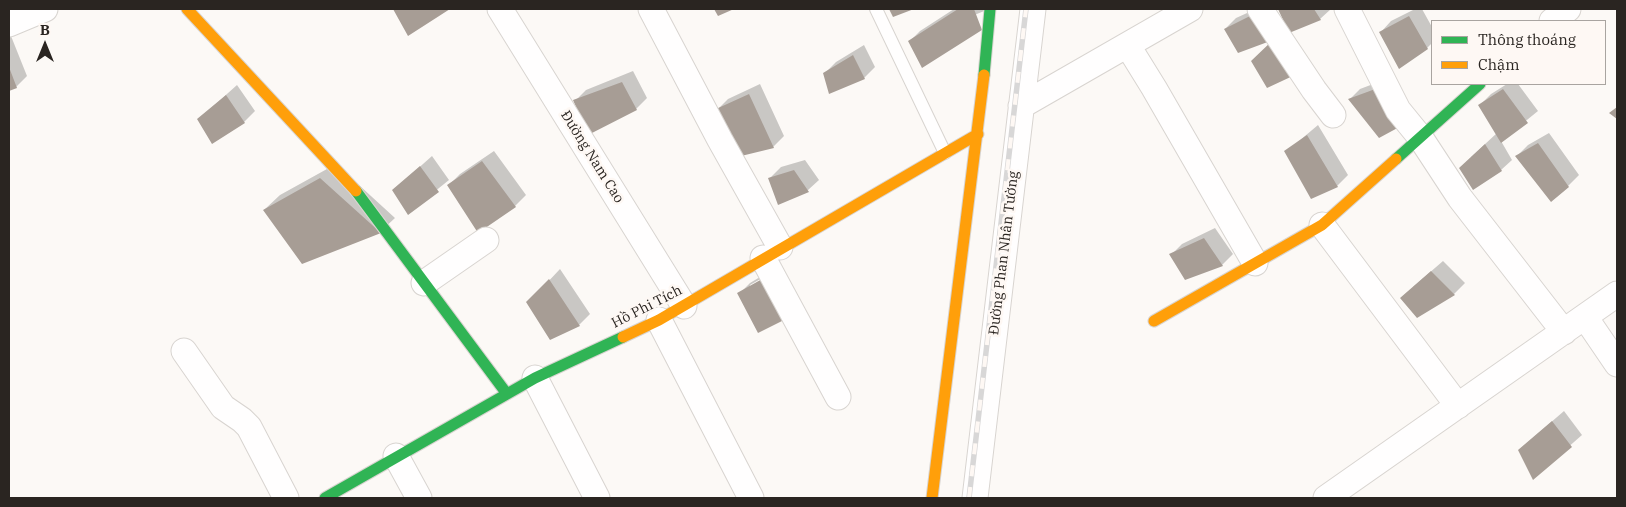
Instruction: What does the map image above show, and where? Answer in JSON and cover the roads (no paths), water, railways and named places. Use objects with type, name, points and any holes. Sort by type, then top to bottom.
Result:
[{"type":"street","points":[[9,24],[45,9]]},
{"type":"street","points":[[188,9],[348,181],[507,394]]},
{"type":"street","name":"Đường Nam Cao","points":[[500,9],[684,306]]},
{"type":"street","points":[[651,9],[720,140],[838,397]]},
{"type":"street","points":[[932,498],[978,134],[990,9]]},
{"type":"street","name":"Đường Phan Nhân Tường","points":[[975,498],[1033,9]]},
{"type":"street","points":[[1021,106],[1190,9]]},
{"type":"street","points":[[1260,9],[1333,115]]},
{"type":"street","points":[[1347,9],[1398,110],[1420,137],[1460,198],[1564,332]]},
{"type":"street","points":[[1553,20],[1568,9]]},
{"type":"street","points":[[1128,46],[1254,263]]},
{"type":"street","points":[[1154,321],[1322,225],[1479,85]]},
{"type":"street","name":"Hồ Phi Tích","points":[[325,498],[535,378],[659,320],[978,134]]},
{"type":"street","points":[[1322,225],[1458,406]]},
{"type":"street","points":[[424,283],[486,240]]},
{"type":"street","points":[[1326,498],[1617,294]]},
{"type":"street","points":[[1585,317],[1617,364]]},
{"type":"street","points":[[659,320],[751,498]]},
{"type":"street","points":[[184,350],[223,407],[249,427],[286,498]]},
{"type":"street","points":[[535,378],[597,498]]},
{"type":"street","points":[[396,456],[419,498]]},
{"type":"lane","points":[[876,9],[945,153]]},
{"type":"railway","points":[[969,498],[1026,9]]}]
